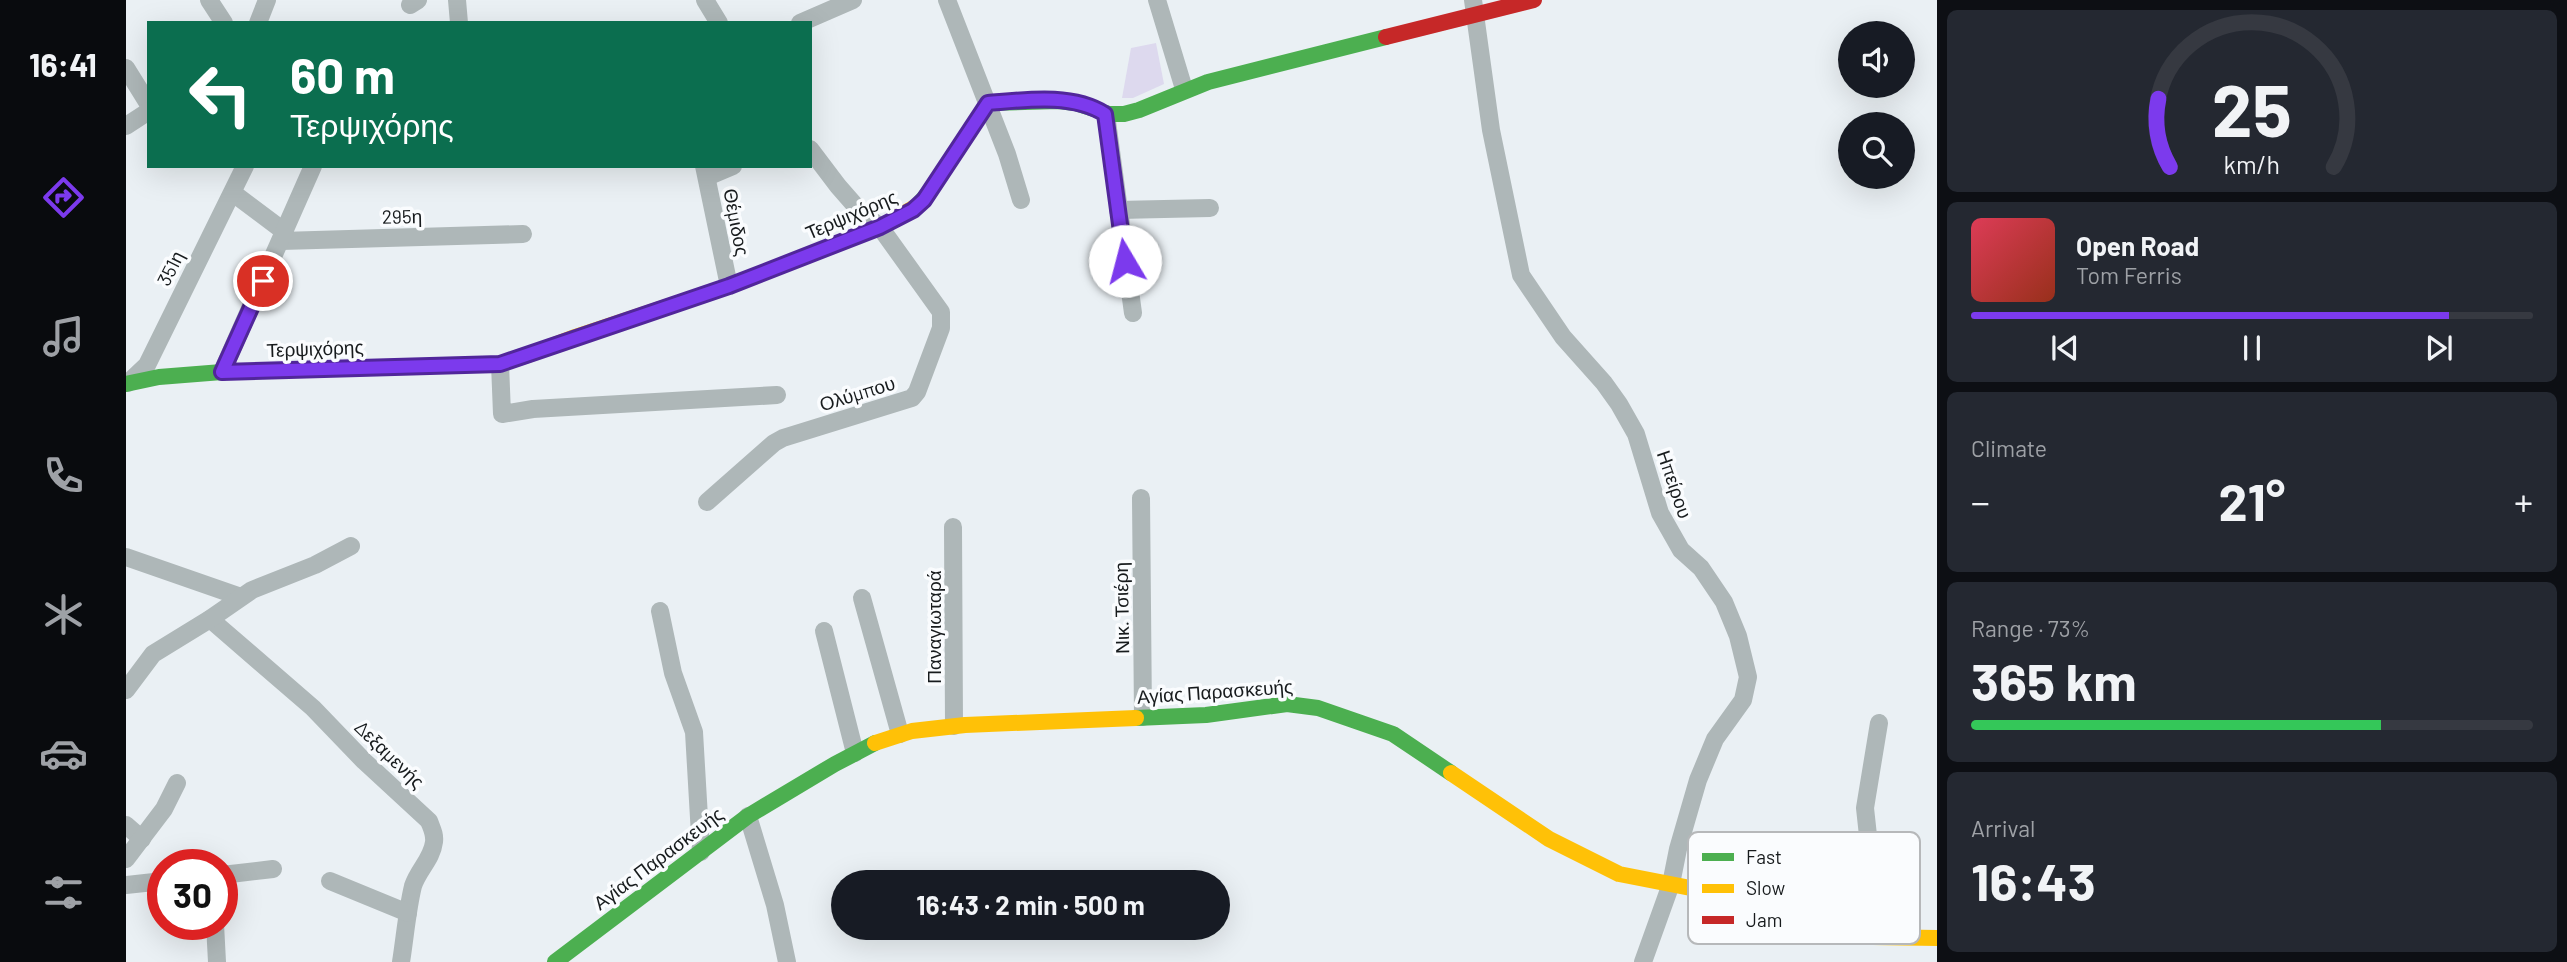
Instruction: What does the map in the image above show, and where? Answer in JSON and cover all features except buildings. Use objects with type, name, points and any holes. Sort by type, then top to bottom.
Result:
[{"type":"street","points":[[209,0],[223,21]]},
{"type":"street","points":[[259,21],[267,0]]},
{"type":"street","points":[[457,0],[459,21]]},
{"type":"street","points":[[705,0],[718,21]]},
{"type":"street","points":[[805,21],[853,0]]},
{"type":"street","points":[[947,0],[1007,154],[1021,200]]},
{"type":"street","points":[[1157,0],[1184,89]]},
{"type":"street","points":[[988,103],[1028,100],[1071,102],[1105,114],[1121,115],[1138,111],[1184,89],[1475,8],[1534,0]]},
{"type":"street","name":"Ηπείρου","points":[[1475,8],[1491,130],[1521,275],[1563,337],[1619,404],[1636,435],[1660,513],[1681,550],[1700,568],[1724,602],[1738,636],[1748,677],[1743,700],[1715,739],[1698,780],[1671,884],[1643,962]]},
{"type":"street","points":[[126,68],[147,102]]},
{"type":"street","name":"Τερψιχόρης","points":[[127,384],[159,377],[222,372],[500,364],[729,286],[880,227],[913,210],[924,200],[988,103]]},
{"type":"street","points":[[126,126],[147,112]]},
{"type":"street","points":[[1105,114],[1132,313]]},
{"type":"street","name":"Ολύμπου","points":[[707,502],[774,443],[794,434],[906,401],[918,392],[941,328],[941,312],[880,227],[845,194],[812,152]]},
{"type":"street","name":"351η","points":[[127,384],[147,365],[184,285],[244,168]]},
{"type":"street","points":[[222,372],[312,168]]},
{"type":"street","points":[[705,172],[724,168]]},
{"type":"street","name":"Θέμιδος","points":[[705,172],[729,286]]},
{"type":"street","points":[[233,193],[283,236]]},
{"type":"street","points":[[1118,210],[1210,208]]},
{"type":"street","name":"295η","points":[[283,236],[523,234]]},
{"type":"street","points":[[500,364],[502,414],[533,409],[777,395]]},
{"type":"street","name":"Νικ. Τσιέρη","points":[[1141,498],[1143,717]]},
{"type":"street","name":"Παναγιωταρά","points":[[953,527],[954,726]]},
{"type":"street","points":[[126,690],[153,654],[241,597],[264,583],[315,565],[351,546]]},
{"type":"street","points":[[126,557],[241,597]]},
{"type":"street","points":[[862,598],[900,734]]},
{"type":"street","points":[[660,611],[673,673],[694,732],[701,852]]},
{"type":"street","name":"Δεξαμενής","points":[[210,619],[313,708],[364,761],[429,821],[434,833],[434,843],[431,855],[419,871],[414,885],[401,962]]},
{"type":"street","points":[[824,631],[855,752]]},
{"type":"street","name":"Αγίας Παρασκευής","points":[[555,962],[748,816],[855,752],[900,734],[954,726],[1206,715],[1287,704],[1318,708],[1381,728],[1409,743],[1549,839],[1602,867],[1639,879],[1688,887]]},
{"type":"street","points":[[1868,832],[1865,808],[1879,723]]},
{"type":"street","points":[[126,859],[164,808],[177,783]]},
{"type":"street","points":[[748,816],[775,905],[787,962]]},
{"type":"street","points":[[126,825],[142,839]]},
{"type":"street","points":[[238,873],[274,869]]},
{"type":"street","points":[[330,881],[408,914]]},
{"type":"street","points":[[126,885],[147,883]]},
{"type":"street","points":[[216,940],[217,962]]},
{"type":"shaded area","points":[[1156,43],[1164,84],[1133,98],[1122,98],[1131,48]]},
{"type":"traffic: fast","points":[[917,206],[930,191],[988,103],[1058,101],[1075,103],[1109,114],[1124,114],[1208,82],[1386,37]]},
{"type":"traffic: fast","points":[[126,384],[159,377],[222,372],[500,364],[528,355]]},
{"type":"traffic: fast","points":[[1136,718],[1206,715],[1287,704],[1318,708],[1393,734],[1451,773]]},
{"type":"traffic: fast","points":[[555,962],[748,816],[875,743]]},
{"type":"traffic: slow","points":[[528,355],[729,286],[880,227],[917,206]]},
{"type":"traffic: slow","points":[[875,743],[912,731],[965,725],[1136,718]]},
{"type":"traffic: slow","points":[[1451,773],[1549,839],[1619,874],[1688,888]]},
{"type":"traffic: slow","points":[[1920,938],[1937,938]]},
{"type":"traffic: jam","points":[[1386,37],[1534,0]]},
{"type":"route","points":[[263,281],[222,372],[500,364],[729,286],[880,227],[913,210],[924,200],[988,103],[1028,100],[1071,102],[1105,114],[1125,261]]}]
